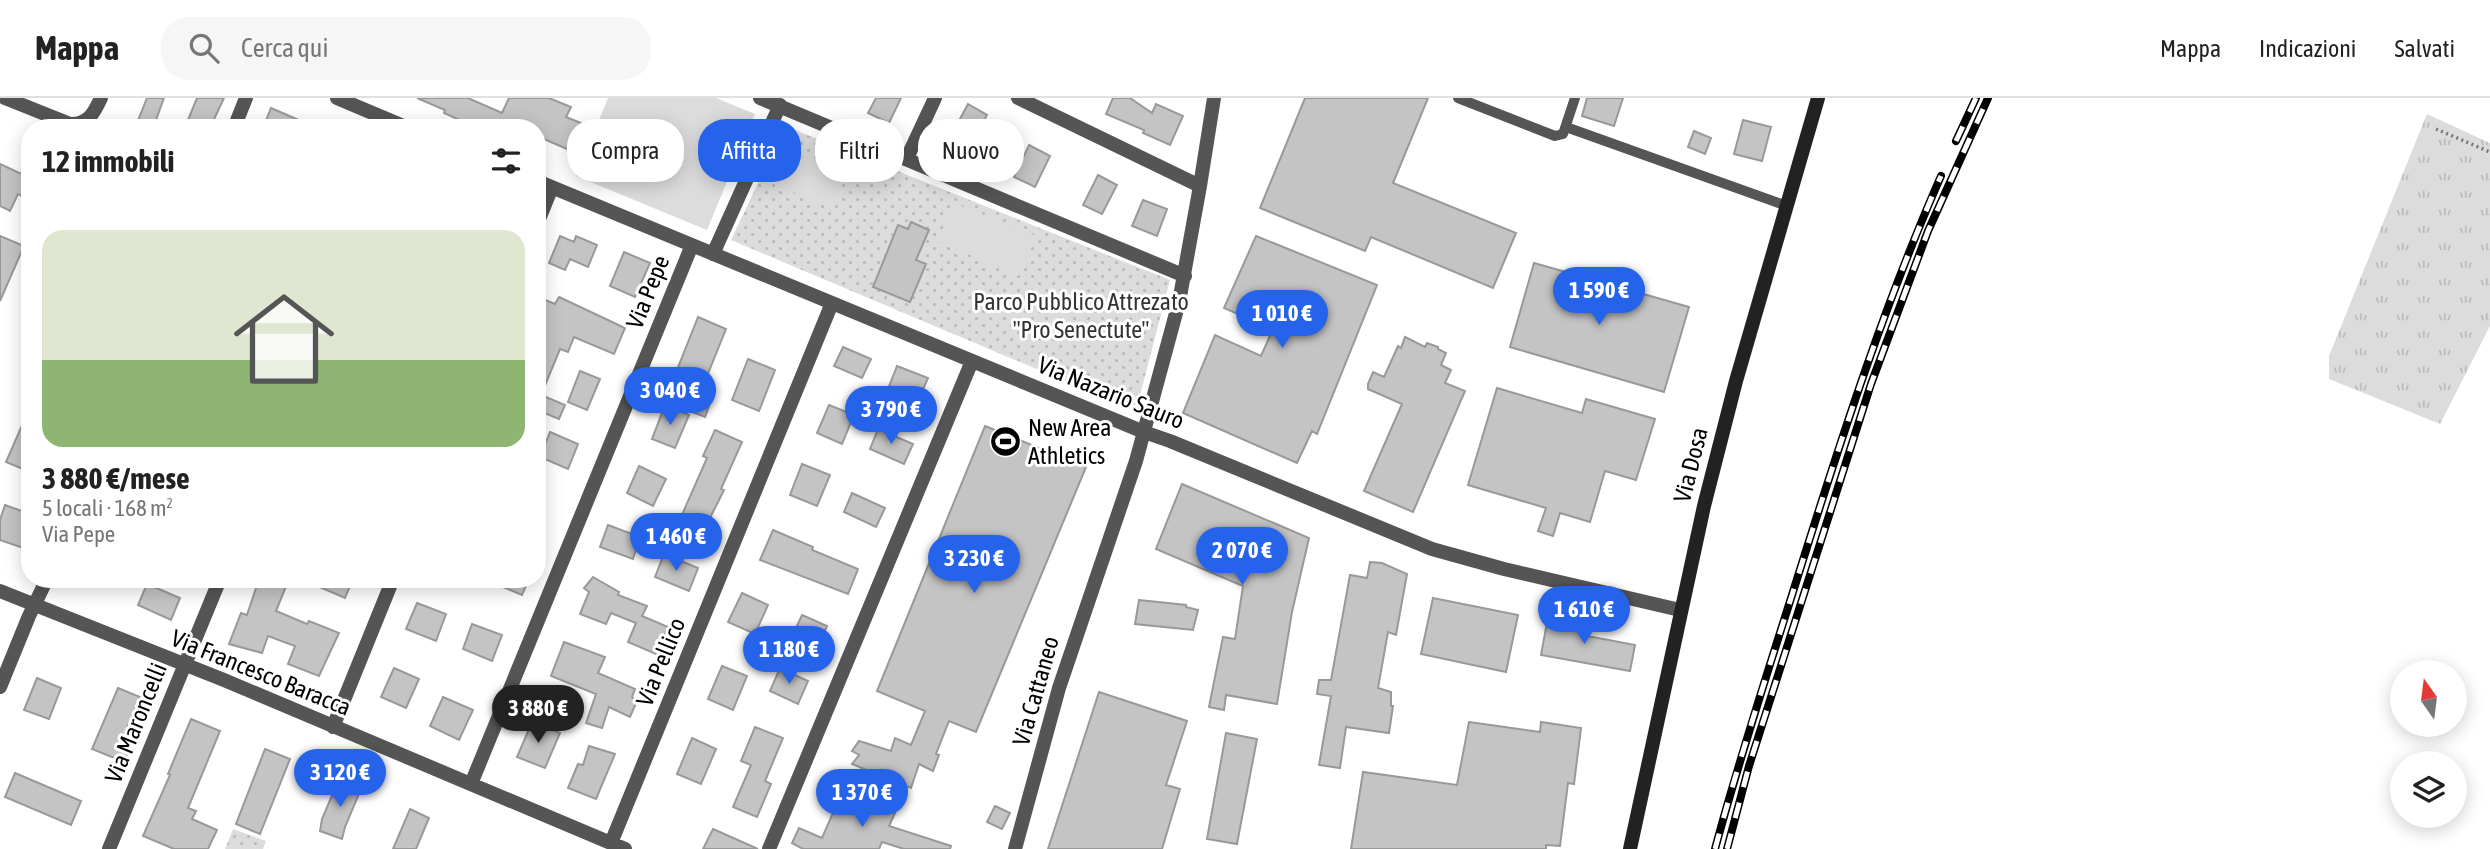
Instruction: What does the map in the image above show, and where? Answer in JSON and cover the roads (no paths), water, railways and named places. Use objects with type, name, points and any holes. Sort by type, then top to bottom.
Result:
[{"type":"street","points":[[5,98],[57,119]]},
{"type":"street","points":[[88,119],[101,98]]},
{"type":"street","points":[[238,119],[246,98]]},
{"type":"street","points":[[337,98],[387,119]]},
{"type":"street","points":[[907,158],[935,98]]},
{"type":"street","points":[[1018,98],[1200,186]]},
{"type":"street","name":"Via Cattaneo","points":[[1015,849],[1059,688],[1144,432],[1185,276],[1214,98]]},
{"type":"street","name":"Via Dosa","points":[[1630,849],[1680,610],[1736,381],[1818,98]]},
{"type":"street","points":[[764,99],[1185,276]]},
{"type":"street","points":[[713,254],[780,105]]},
{"type":"street","name":"Via Nazario Sauro","points":[[546,185],[1432,549],[1504,569],[1680,610]]},
{"type":"street","points":[[546,202],[552,187]]},
{"type":"street","name":"Via Pepe","points":[[471,784],[692,245]]},
{"type":"street","name":"Via Pellico","points":[[618,846],[832,303]]},
{"type":"street","points":[[769,849],[972,361]]},
{"type":"street","points":[[0,687],[42,588]]},
{"type":"street","name":"Via Maroncelli","points":[[112,848],[216,588]]},
{"type":"street","points":[[333,727],[389,588]]},
{"type":"street","points":[[0,591],[34,605]]},
{"type":"street","name":"Via Francesco Baracca","points":[[34,605],[618,846]]},
{"type":"lane","points":[[1458,98],[1555,136],[1563,134],[1575,98]]},
{"type":"lane","points":[[1566,127],[1787,206]]},
{"type":"railway","points":[[1956,141],[1976,98]]},
{"type":"railway","points":[[1727,849],[1749,766],[1871,384],[1928,231],[1988,98]]},
{"type":"railway","points":[[1715,849],[1850,414],[1902,270],[1941,176]]},
{"type":"place","name":"New Area Athletics","points":[[1005,442]]},
{"type":"park label","name":"Parco Pubblico Attrezato \"Pro Senectute\"","points":[[1081,316]]}]
